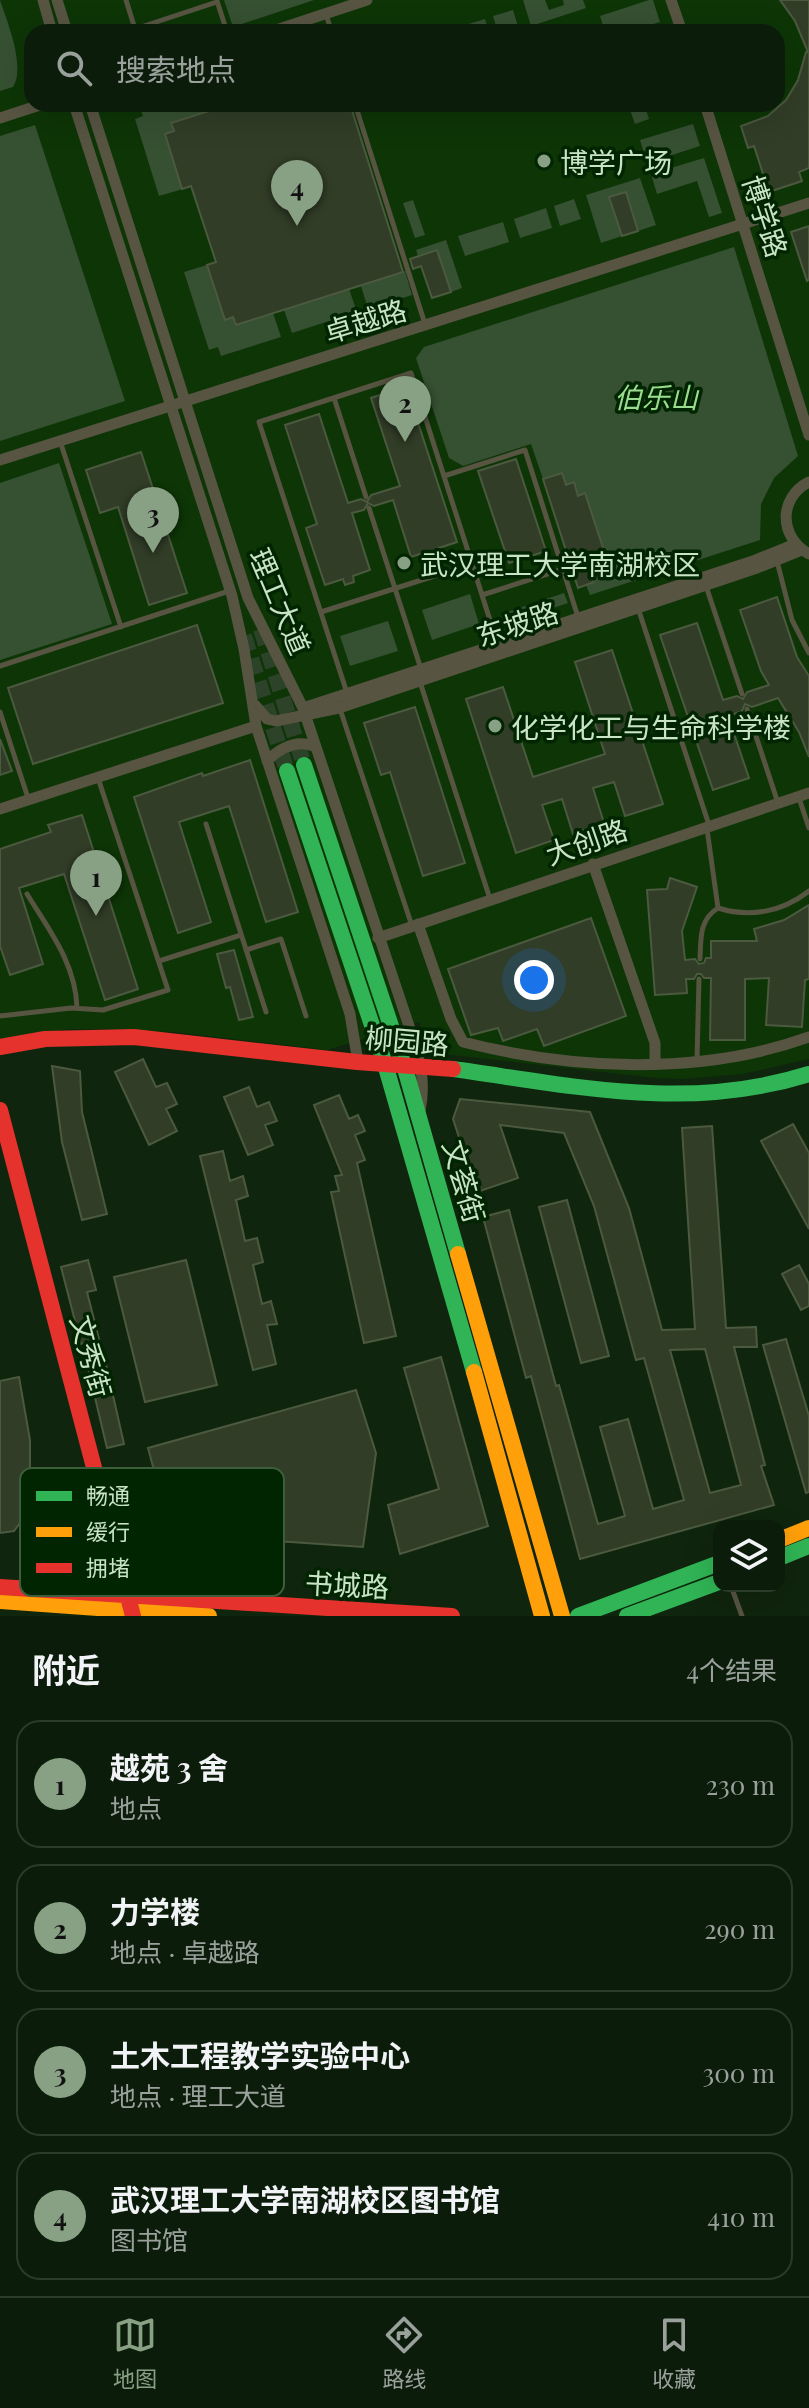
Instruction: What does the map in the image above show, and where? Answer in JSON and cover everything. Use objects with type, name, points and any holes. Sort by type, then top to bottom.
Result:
[{"type":"main road","name":"文荟街","points":[[304,765],[413,1065],[419,1115],[562,1616]]},
{"type":"main road","name":"文荟街","points":[[287,771],[385,1064],[542,1616]]},
{"type":"main road","name":"柳园路","points":[[0,1047],[58,1037],[121,1035],[232,1044],[620,1092],[731,1091],[770,1085],[809,1074]]},
{"type":"main road","name":"文秀街","points":[[0,1110],[94,1468]]},
{"type":"main road","points":[[785,1538],[809,1528]]},
{"type":"main road","points":[[785,1556],[809,1546]]},
{"type":"main road","points":[[578,1616],[713,1565]]},
{"type":"main road","points":[[627,1616],[713,1584]]},
{"type":"main road","name":"书城路","points":[[0,1587],[20,1590]]},
{"type":"main road","name":"书城路","points":[[56,1596],[209,1616]]},
{"type":"main road","name":"书城路","points":[[0,1601],[131,1608],[452,1616]]},
{"type":"street","points":[[43,0],[50,24]]},
{"type":"street","points":[[57,0],[64,24]]},
{"type":"street","points":[[295,24],[367,0]]},
{"type":"street","points":[[671,0],[679,24]]},
{"type":"street","points":[[0,118],[24,110]]},
{"type":"street","name":"理工大道","points":[[77,112],[230,590],[244,649],[256,726],[350,1014],[358,1062]]},
{"type":"street","name":"理工大道","points":[[93,112],[248,598],[305,712],[378,938],[413,1065]]},
{"type":"street","name":"博学路","points":[[708,112],[809,435]]},
{"type":"street","name":"卓越路","points":[[0,460],[809,203]]},
{"type":"street","points":[[802,549],[787,530],[785,514],[795,492],[809,482]]},
{"type":"street","name":"东坡路","points":[[305,712],[339,708],[498,644],[579,618],[705,585],[802,549]]},
{"type":"street","name":"东坡路","points":[[252,701],[263,715],[271,720],[283,721],[347,694],[420,675],[636,604],[753,561],[802,549]]},
{"type":"street","points":[[0,809],[256,726]]},
{"type":"street","points":[[267,761],[284,748],[296,744],[316,747]]},
{"type":"street","name":"大创路","points":[[378,938],[804,795]]},
{"type":"street","points":[[593,864],[655,1043],[655,1064]]},
{"type":"street","points":[[415,925],[463,1042],[494,1050],[569,1059],[655,1064],[740,1056],[809,1037]]},
{"type":"lane","points":[[126,0],[133,24]]},
{"type":"lane","points":[[150,24],[217,1],[224,24]]},
{"type":"lane","points":[[326,14],[329,24]]},
{"type":"lane","points":[[358,112],[426,326]]},
{"type":"lane","points":[[347,694],[259,422],[411,373],[498,644]]},
{"type":"lane","points":[[334,398],[366,497]]},
{"type":"lane","points":[[60,440],[121,627]]},
{"type":"lane","points":[[444,476],[525,450],[579,618]]},
{"type":"lane","points":[[369,508],[490,899]]},
{"type":"lane","points":[[776,561],[792,620],[809,653]]},
{"type":"lane","points":[[321,612],[472,564]]},
{"type":"lane","points":[[482,595],[563,569]]},
{"type":"lane","points":[[705,585],[742,694]]},
{"type":"lane","points":[[0,666],[230,590]]},
{"type":"lane","points":[[636,604],[708,826],[718,908]]},
{"type":"lane","points":[[339,708],[415,925]]},
{"type":"lane","points":[[747,709],[778,804]]},
{"type":"lane","points":[[0,712],[28,800]]},
{"type":"lane","points":[[0,1016],[77,1008],[103,1010],[168,990],[97,777]]},
{"type":"lane","points":[[804,795],[809,828]]},
{"type":"lane","points":[[206,824],[266,1012]]},
{"type":"lane","points":[[718,908],[754,914],[786,905],[809,891]]},
{"type":"lane","points":[[27,894],[63,953],[77,994],[77,1008]]},
{"type":"lane","points":[[700,959],[703,923],[718,908]]},
{"type":"lane","points":[[159,961],[241,935]]},
{"type":"lane","points":[[246,950],[281,939],[306,1016]]},
{"type":"lane","points":[[697,1060],[699,979]]},
{"type":"lane","points":[[733,1592],[742,1616]]},
{"type":"shaded area","name":"武汉理工大学南湖校区","points":[[0,0],[809,0],[809,1059],[743,1074],[656,1078],[443,1054],[428,1046],[419,1022],[327,1050],[173,1032],[69,1029],[0,1039]]},
{"type":"green space","points":[[0,0],[14,44],[17,68],[13,87],[0,91]]},
{"type":"green space","points":[[224,0],[314,0],[242,24],[232,24]]},
{"type":"green space","points":[[523,0],[545,0],[549,10],[564,5],[563,0],[583,0],[586,8],[537,24],[530,24]]},
{"type":"green space","points":[[653,0],[660,22],[602,24],[600,16]]},
{"type":"green space","points":[[513,10],[517,24],[496,24],[493,16]]},
{"type":"green space","points":[[485,19],[487,24],[468,24]]},
{"type":"green space","points":[[142,112],[205,112],[171,123],[174,131],[165,134],[183,189],[159,196],[135,119],[143,116]]},
{"type":"green space","points":[[631,112],[647,112],[649,119],[635,124]]},
{"type":"green space","points":[[693,124],[700,146],[647,163],[640,140]]},
{"type":"green space","points":[[35,125],[125,401],[0,441],[0,136]]},
{"type":"green space","points":[[704,158],[722,213],[709,217],[697,181],[657,194],[651,174]]},
{"type":"green space","points":[[640,178],[656,225],[638,231],[625,192],[610,197],[622,236],[601,243],[586,195]]},
{"type":"green space","points":[[574,199],[581,219],[560,226],[554,206]]},
{"type":"green space","points":[[413,200],[425,235],[415,238],[403,203]]},
{"type":"green space","points":[[546,208],[552,228],[520,238],[514,219]]},
{"type":"green space","points":[[503,222],[509,242],[465,256],[458,236]]},
{"type":"green space","points":[[446,240],[462,288],[451,292],[416,250]]},
{"type":"green space","name":"伯乐山","points":[[734,247],[798,456],[774,478],[761,504],[760,540],[590,595],[586,585],[594,582],[592,579],[611,572],[585,494],[578,496],[574,482],[566,485],[562,473],[543,479],[531,444],[463,466],[449,458],[416,358],[424,347]]},
{"type":"green space","points":[[207,265],[225,320],[233,317],[236,325],[273,313],[281,337],[221,356],[218,347],[209,350],[184,272]]},
{"type":"green space","points":[[405,271],[412,295],[368,309],[361,286]]},
{"type":"green space","points":[[349,289],[357,312],[292,333],[284,310]]},
{"type":"green space","points":[[59,463],[112,624],[0,660],[0,483]]},
{"type":"green space","points":[[564,593],[568,603],[504,624],[501,614]]},
{"type":"green space","points":[[470,594],[479,624],[432,640],[422,610]]},
{"type":"green space","points":[[388,621],[398,651],[350,666],[340,636]]},
{"type":"building","points":[[780,0],[809,0],[809,168],[799,172],[802,181],[769,192],[754,146],[748,148],[741,126],[772,112],[785,112],[785,101],[798,80],[808,52],[795,21]]},
{"type":"building","points":[[206,112],[353,112],[403,272],[236,325],[233,317],[225,320],[207,265],[216,262],[191,186],[182,189],[165,134],[174,131],[171,123]]},
{"type":"building","points":[[626,192],[638,231],[622,236],[609,197]]},
{"type":"building","points":[[809,226],[809,280],[807,281],[791,232]]},
{"type":"building","points":[[437,250],[451,292],[432,298],[421,266],[413,269],[410,259]]},
{"type":"building","points":[[406,386],[457,542],[439,548],[441,554],[431,557],[429,551],[411,557],[393,500],[374,506],[368,503],[364,510],[352,513],[370,570],[353,576],[354,582],[345,585],[343,579],[325,585],[306,528],[317,524],[285,425],[319,414],[348,503],[361,499],[367,502],[371,495],[400,486],[371,398]]},
{"type":"building","points":[[141,452],[187,593],[149,605],[118,507],[100,513],[86,470]]},
{"type":"building","points":[[516,459],[546,551],[509,563],[478,471]]},
{"type":"building","points":[[562,473],[566,485],[574,482],[578,496],[585,493],[611,572],[578,588],[543,479]]},
{"type":"building","points":[[777,597],[797,657],[809,676],[809,757],[799,732],[778,698],[752,707],[745,704],[742,711],[728,716],[749,778],[713,790],[660,635],[697,623],[723,700],[737,696],[743,699],[747,692],[769,685],[761,671],[740,610]]},
{"type":"building","points":[[197,625],[223,703],[33,764],[8,688]]},
{"type":"building","name":"化学化工与生命科学楼","points":[[612,650],[663,804],[625,816],[614,782],[593,788],[604,823],[573,834],[562,799],[542,805],[554,840],[516,853],[466,699],[503,687],[533,777],[605,754],[575,662]]},
{"type":"building","points":[[415,707],[465,863],[423,876],[390,772],[381,775],[364,723]]},
{"type":"building","points":[[0,739],[12,771],[0,775]]},
{"type":"building","points":[[250,760],[298,912],[266,922],[229,806],[179,822],[211,922],[178,933],[134,797]]},
{"type":"building","points":[[82,815],[138,989],[105,1000],[64,874],[19,888],[43,964],[10,975],[0,946],[0,849],[51,832],[48,825]]},
{"type":"building","points":[[670,878],[697,887],[682,931],[685,960],[695,959],[699,964],[711,958],[711,941],[757,941],[754,929],[784,920],[809,905],[809,979],[805,980],[802,1027],[766,1025],[769,978],[745,979],[745,1040],[710,1040],[711,978],[697,974],[694,979],[686,979],[687,993],[655,995],[647,890],[667,889]]},
{"type":"building","points":[[591,918],[626,1016],[544,1046],[537,1029],[503,1041],[498,1028],[471,1035],[448,969]]},
{"type":"building","points":[[234,950],[253,1017],[239,1020],[217,954]]},
{"type":"building","points":[[143,1059],[156,1087],[167,1083],[177,1104],[166,1109],[177,1131],[149,1145],[115,1072]]},
{"type":"building","points":[[52,1066],[80,1071],[82,1112],[107,1214],[82,1220],[62,1142]]},
{"type":"building","points":[[249,1087],[257,1107],[269,1102],[277,1121],[265,1125],[273,1145],[248,1155],[224,1097]]},
{"type":"building","points":[[339,1095],[349,1119],[358,1115],[365,1131],[355,1135],[365,1160],[357,1163],[396,1336],[364,1343],[331,1192],[339,1191],[335,1176],[342,1175],[314,1105]]},
{"type":"building","points":[[460,1099],[590,1112],[629,1208],[662,1330],[695,1329],[682,1128],[712,1126],[726,1328],[756,1327],[757,1347],[734,1347],[765,1465],[761,1466],[774,1505],[580,1559],[531,1376],[526,1378],[483,1217],[509,1210],[556,1386],[559,1385],[598,1524],[625,1516],[600,1427],[628,1419],[653,1509],[684,1500],[644,1358],[636,1360],[594,1206],[564,1133],[500,1125],[518,1178],[477,1192],[453,1119]],"holes":[[[705,1349],[741,1485],[710,1493],[670,1350]]]},
{"type":"building","points":[[793,1124],[809,1153],[809,1229],[761,1141]]},
{"type":"building","points":[[223,1151],[230,1181],[243,1176],[248,1196],[236,1200],[245,1241],[257,1238],[263,1262],[253,1265],[262,1304],[271,1301],[277,1324],[267,1325],[276,1364],[253,1370],[200,1156]]},
{"type":"building","points":[[567,1200],[609,1356],[581,1363],[539,1207]]},
{"type":"building","points":[[88,1260],[96,1290],[87,1292],[99,1339],[81,1344],[61,1267]]},
{"type":"building","points":[[186,1260],[217,1385],[145,1402],[114,1277]]},
{"type":"building","points":[[799,1265],[809,1284],[809,1306],[801,1310],[782,1274]]},
{"type":"building","points":[[786,1339],[809,1416],[809,1492],[806,1493],[763,1345]]},
{"type":"building","points":[[441,1357],[488,1526],[400,1554],[388,1505],[439,1489],[404,1368]]},
{"type":"building","points":[[105,1360],[124,1444],[107,1448],[87,1364]]},
{"type":"building","points":[[19,1377],[30,1440],[30,1468],[20,1468],[20,1523],[14,1531],[0,1533],[0,1381]]},
{"type":"building","points":[[356,1390],[376,1453],[363,1547],[284,1542],[284,1468],[153,1468],[148,1448]]},
{"type":"tunnel","points":[[261,629],[304,765]]},
{"type":"tunnel","points":[[244,636],[287,771]]},
{"type":"traffic: fast","points":[[304,765],[404,1065],[458,1254]]},
{"type":"traffic: fast","points":[[287,771],[385,1064],[474,1372]]},
{"type":"traffic: fast","points":[[453,1069],[587,1088],[675,1094],[719,1092],[809,1074]]},
{"type":"traffic: fast","points":[[785,1556],[809,1546]]},
{"type":"traffic: fast","points":[[578,1616],[713,1565]]},
{"type":"traffic: fast","points":[[627,1616],[713,1584]]},
{"type":"traffic: slow","points":[[458,1254],[562,1616]]},
{"type":"traffic: slow","points":[[474,1372],[542,1616]]},
{"type":"traffic: slow","points":[[785,1538],[809,1528]]},
{"type":"traffic: slow","points":[[0,1601],[209,1616]]},
{"type":"traffic: jam","points":[[0,1047],[45,1039],[134,1037],[357,1062],[453,1069]]},
{"type":"traffic: jam","points":[[0,1110],[94,1468]]},
{"type":"traffic: jam","points":[[0,1587],[20,1588]]},
{"type":"traffic: jam","points":[[128,1596],[133,1616]]},
{"type":"traffic: jam","points":[[140,1596],[452,1616]]},
{"type":"place","name":"博学广场","points":[[544,161]]},
{"type":"place","name":"武汉理工大学南湖校区图书馆","points":[[297,226]]},
{"type":"place","name":"力学楼","points":[[405,442]]},
{"type":"place","name":"土木工程教学实验中心","points":[[153,553]]},
{"type":"place","name":"武汉理工大学南湖校区","points":[[404,563]]},
{"type":"place","name":"化学化工与生命科学楼","points":[[495,726]]},
{"type":"place","name":"越苑 3 舍","points":[[96,916]]}]
